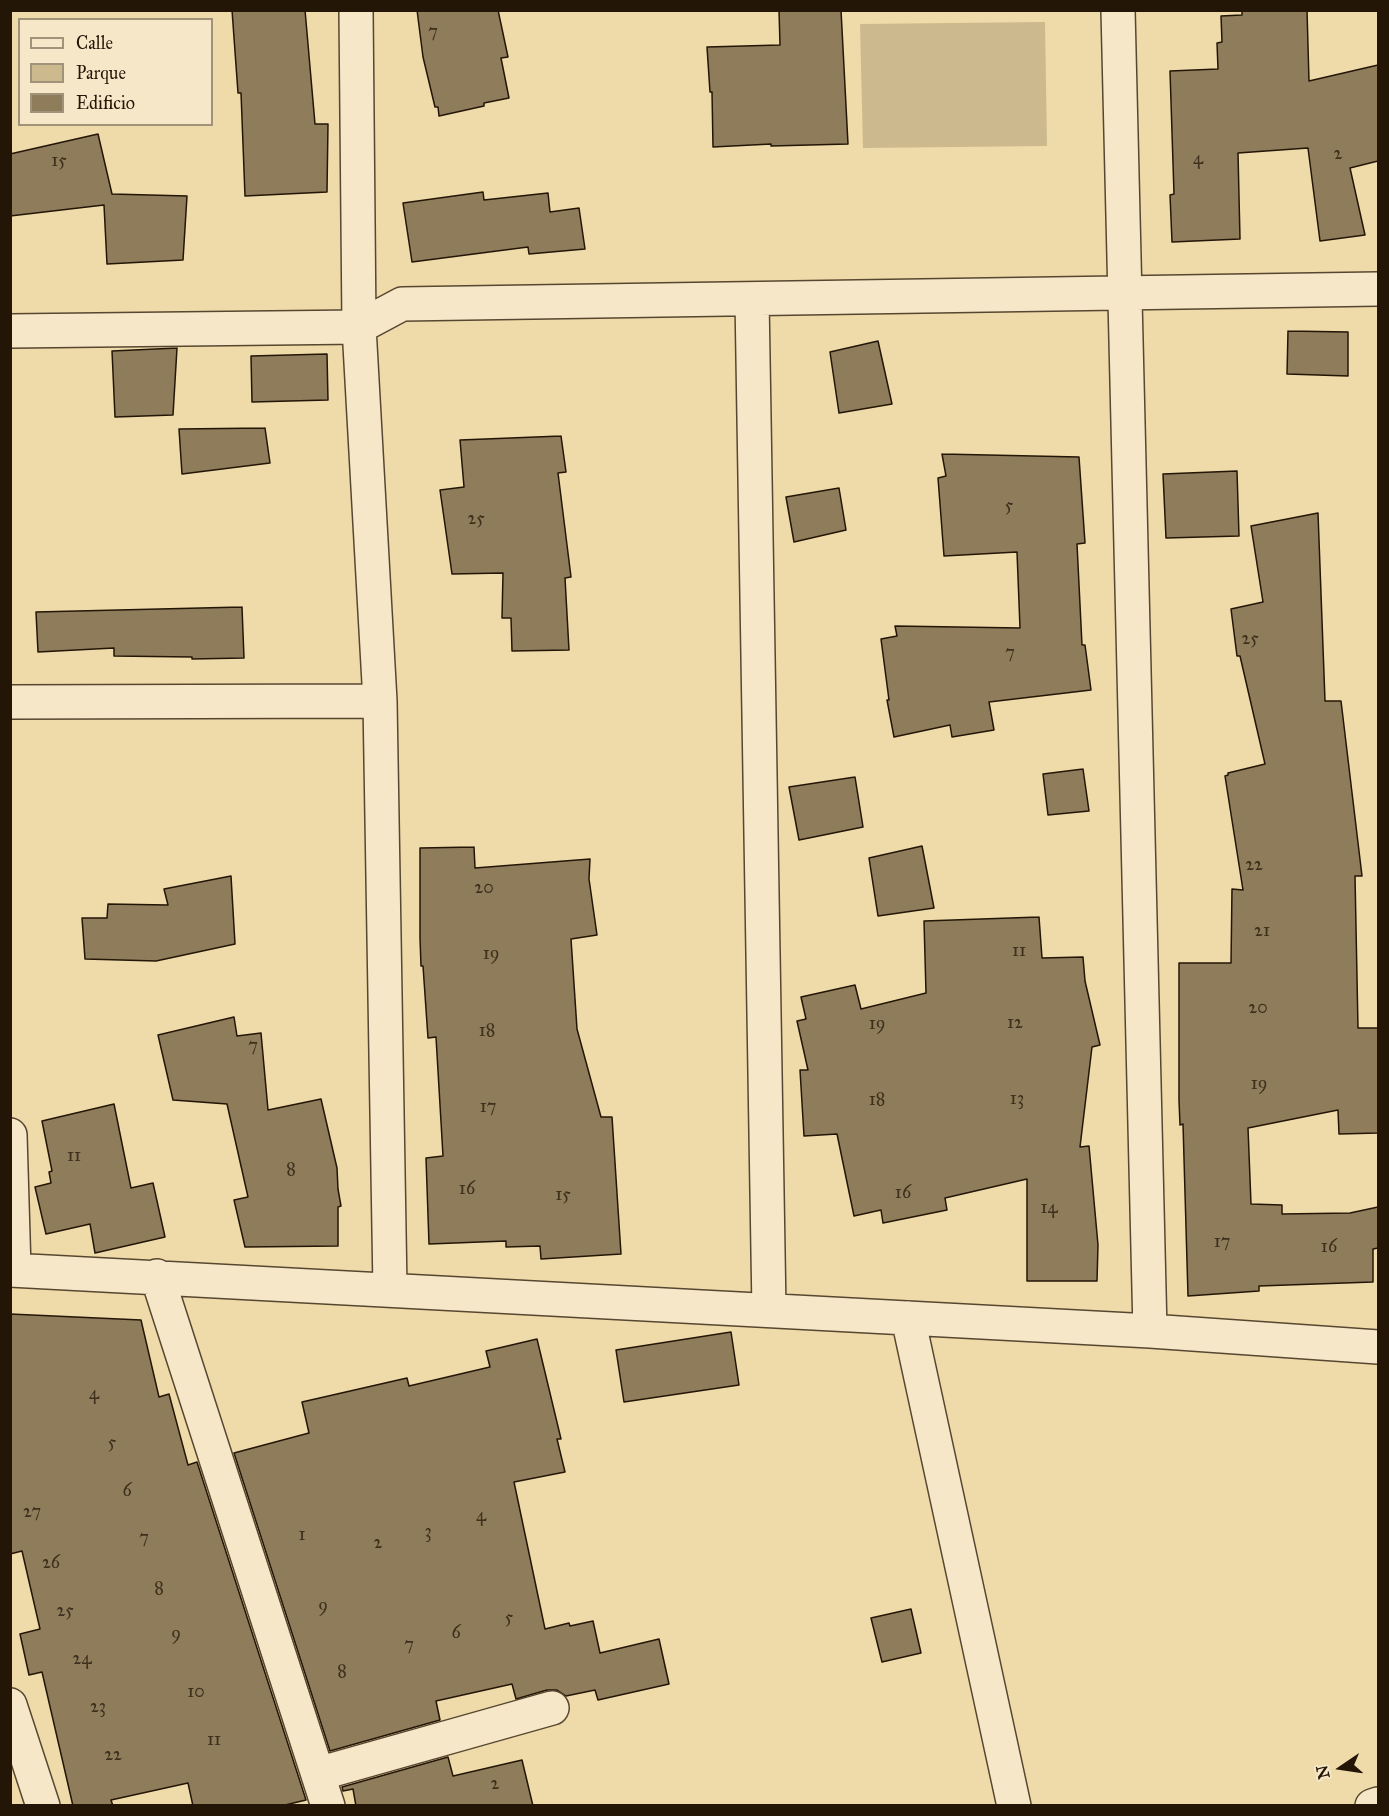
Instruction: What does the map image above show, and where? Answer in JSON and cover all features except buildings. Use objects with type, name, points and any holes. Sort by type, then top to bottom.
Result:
[{"type":"street","points":[[356,10],[359,327],[380,701],[390,1289]]},
{"type":"street","points":[[1118,10],[1150,1331]]},
{"type":"street","points":[[10,331],[359,327],[402,304],[1378,289]]},
{"type":"street","points":[[752,299],[769,1310]]},
{"type":"street","points":[[10,702],[380,701]]},
{"type":"street","points":[[10,1135],[12,1270],[1150,1331],[1378,1347]]},
{"type":"street","points":[[157,1276],[328,1806]]},
{"type":"street","points":[[908,1318],[1014,1806]]},
{"type":"street","points":[[10,1705],[43,1806]]},
{"type":"street","points":[[318,1773],[552,1708]]},
{"type":"street","points":[[1372,1806],[1378,1804]]},
{"type":"green space","points":[[1045,22],[1047,146],[863,148],[860,24]]}]
